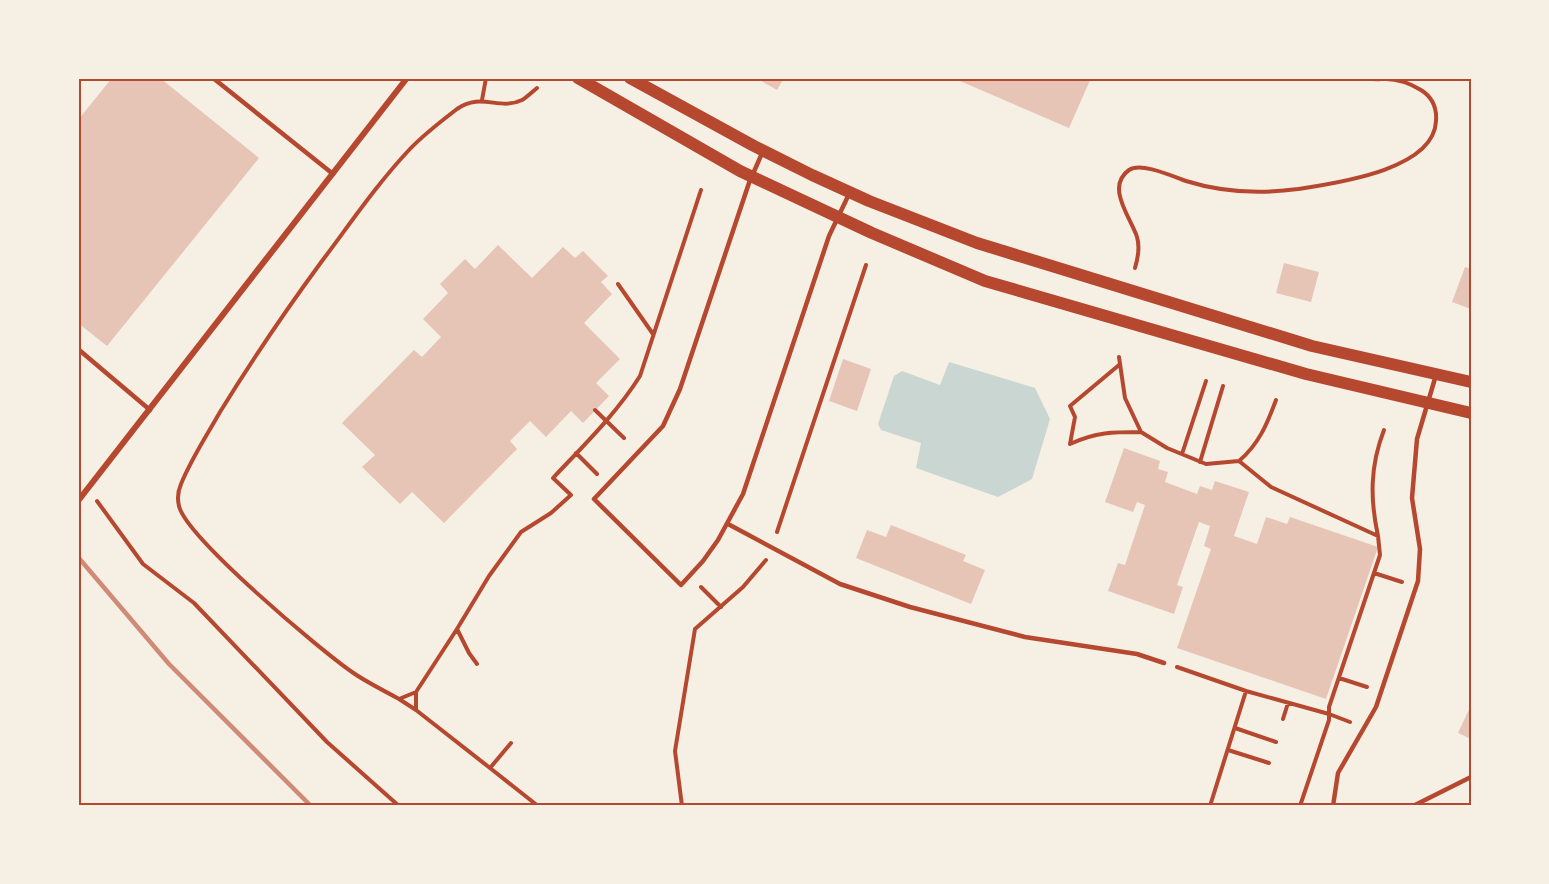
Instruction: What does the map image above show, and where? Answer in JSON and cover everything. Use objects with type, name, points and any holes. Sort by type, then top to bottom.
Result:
[{"type":"main road","points":[[578,78],[752,176],[838,217],[985,281],[1306,374],[1471,412]]},
{"type":"main road","points":[[630,78],[763,151],[850,192],[977,243],[1312,346],[1471,382]]},
{"type":"street","points":[[78,501],[407,78]]},
{"type":"lane","points":[[213,78],[333,174]]},
{"type":"lane","points":[[763,151],[752,176],[680,389],[663,426],[594,499],[681,585],[703,561],[728,524],[743,494],[829,236],[850,192]]},
{"type":"lane","points":[[78,349],[150,410]]},
{"type":"lane","points":[[1333,806],[1338,773],[1376,707],[1417,587],[1420,549],[1412,498],[1417,439],[1436,375]]},
{"type":"lane","points":[[728,524],[840,584],[910,607],[1025,637],[1137,654],[1164,663]]},
{"type":"lane","points":[[1413,806],[1471,777]]},
{"type":"path","points":[[482,100],[486,78]]},
{"type":"path","points":[[1134,268],[1138,256],[1137,239],[1119,193],[1121,181],[1127,172],[1134,168],[1156,171],[1209,188],[1249,192],[1295,189],[1353,180],[1380,173],[1414,154],[1428,143],[1436,124],[1437,112],[1432,100],[1423,91],[1406,83],[1368,78]]},
{"type":"path","points":[[537,88],[522,100],[505,104],[477,100],[460,107],[407,152],[336,242],[246,370],[188,469],[180,485],[178,497],[179,508],[194,530],[250,586],[333,658],[353,673],[416,710],[538,806]]},
{"type":"path","points":[[416,710],[416,692],[489,576],[521,532],[551,513],[571,495],[553,478],[606,422],[640,376],[701,190]]},
{"type":"path","points":[[774,541],[866,265]]},
{"type":"path","points":[[618,284],[653,334]]},
{"type":"path","points":[[1119,357],[1125,398],[1141,432]]},
{"type":"path","points":[[1120,364],[1070,406],[1075,417],[1070,444],[1107,432],[1141,432],[1206,464],[1239,461],[1250,452],[1264,433],[1276,400]]},
{"type":"path","points":[[1182,454],[1206,381]]},
{"type":"path","points":[[1200,462],[1223,386]]},
{"type":"path","points":[[595,410],[624,438]]},
{"type":"path","points":[[1300,806],[1329,720],[1329,707],[1380,555],[1372,497],[1377,448],[1384,430]]},
{"type":"path","points":[[576,453],[608,483]]},
{"type":"path","points":[[1239,461],[1271,487],[1378,536]]},
{"type":"path","points":[[104,508],[143,564],[194,603],[327,742],[399,806]]},
{"type":"path","points":[[682,806],[675,751],[695,629],[743,587],[769,556]]},
{"type":"path","points":[[1374,573],[1417,587]]},
{"type":"path","points":[[690,576],[720,607]]},
{"type":"path","points":[[457,629],[477,664]]},
{"type":"path","points":[[1164,663],[1246,691],[1329,714],[1365,727]]},
{"type":"path","points":[[1339,678],[1382,692]]},
{"type":"path","points":[[1210,806],[1246,691]]},
{"type":"path","points":[[399,699],[416,692]]},
{"type":"path","points":[[1283,719],[1288,703]]},
{"type":"path","points":[[1235,728],[1276,742]]},
{"type":"path","points":[[490,768],[511,742]]},
{"type":"path","points":[[1228,750],[1269,763]]},
{"type":"shaded area","points":[[949,362],[1035,388],[1050,419],[1032,479],[998,497],[916,468],[921,443],[881,430],[878,424],[894,376],[902,371],[940,385]]},
{"type":"building","points":[[112,78],[160,78],[259,158],[107,346],[78,323],[78,120]]},
{"type":"building","points":[[756,78],[784,78],[777,90]]},
{"type":"building","points":[[953,78],[1091,78],[1069,128]]},
{"type":"building","points":[[498,245],[532,278],[563,247],[575,258],[583,251],[608,276],[601,282],[612,294],[584,323],[620,359],[596,383],[609,396],[583,423],[571,411],[546,437],[530,421],[510,441],[517,449],[444,523],[412,492],[400,504],[362,467],[375,455],[342,423],[414,350],[422,357],[441,337],[423,319],[448,293],[440,284],[465,259],[475,269]]},
{"type":"building","points":[[1284,263],[1319,272],[1311,302],[1276,293]]},
{"type":"building","points":[[1465,267],[1471,269],[1471,309],[1452,302]]},
{"type":"building","points":[[843,359],[871,369],[857,411],[829,401]]},
{"type":"building","points":[[1124,448],[1160,461],[1158,469],[1168,472],[1165,482],[1197,494],[1200,486],[1212,490],[1215,481],[1249,492],[1234,536],[1257,544],[1266,517],[1287,524],[1290,517],[1378,547],[1326,699],[1177,648],[1211,549],[1204,546],[1210,526],[1199,522],[1177,585],[1183,587],[1174,614],[1108,591],[1118,563],[1125,565],[1145,505],[1137,502],[1133,512],[1105,502]]},
{"type":"building","points":[[891,525],[966,555],[963,561],[985,570],[971,604],[856,558],[867,530],[886,537]]},
{"type":"building","points":[[1471,705],[1471,739],[1458,733]]},
{"type":"railway","points":[[78,557],[169,664],[311,806]]}]
